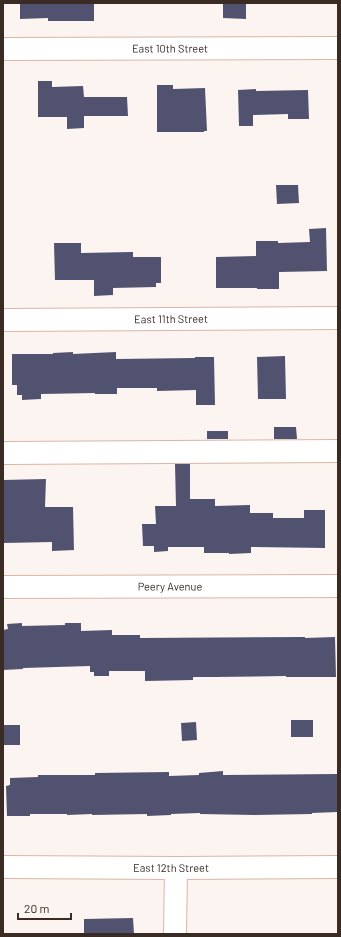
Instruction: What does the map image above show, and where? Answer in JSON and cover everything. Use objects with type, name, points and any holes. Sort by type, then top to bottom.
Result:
[{"type":"street","name":"East 10th Street","points":[[3,49],[338,48]]},
{"type":"street","name":"East 11th Street","points":[[3,320],[338,318]]},
{"type":"street","points":[[3,453],[338,451]]},
{"type":"street","name":"Peery Avenue","points":[[3,587],[338,586]]},
{"type":"street","name":"East 12th Street","points":[[3,867],[338,867]]},
{"type":"street","points":[[175,934],[176,868]]},
{"type":"building","points":[[20,3],[94,3],[94,21],[48,21],[48,18],[20,19]]},
{"type":"building","points":[[223,3],[246,3],[246,19],[223,18]]},
{"type":"building","points":[[38,81],[52,81],[52,87],[83,86],[84,97],[127,97],[128,116],[84,116],[84,128],[67,129],[67,117],[38,117]]},
{"type":"building","points":[[157,85],[173,85],[173,89],[205,88],[207,131],[157,132]]},
{"type":"building","points":[[256,89],[256,91],[308,90],[309,119],[288,119],[288,114],[253,115],[253,126],[239,126],[238,90]]},
{"type":"building","points":[[276,185],[298,185],[299,203],[277,204]]},
{"type":"building","points":[[326,228],[327,271],[279,272],[279,289],[216,288],[216,257],[256,256],[256,241],[278,241],[278,243],[310,242],[309,229]]},
{"type":"building","points":[[54,243],[81,243],[81,253],[133,252],[133,257],[161,257],[161,283],[156,283],[156,287],[113,288],[113,295],[94,296],[94,280],[55,280]]},
{"type":"building","points":[[73,352],[73,354],[116,352],[116,359],[214,357],[215,405],[196,405],[196,390],[157,391],[157,388],[117,388],[117,394],[41,394],[41,399],[22,400],[22,395],[17,395],[17,385],[12,385],[12,354],[53,354]]},
{"type":"building","points":[[285,356],[286,399],[258,399],[257,357]]},
{"type":"building","points":[[274,427],[296,427],[297,439],[274,439]]},
{"type":"building","points":[[207,431],[228,431],[228,439],[207,439]]},
{"type":"building","points":[[175,464],[190,464],[190,499],[215,499],[215,506],[250,505],[250,513],[273,513],[273,518],[304,518],[304,510],[325,510],[325,548],[251,547],[251,553],[229,554],[204,553],[204,547],[168,547],[168,551],[154,552],[154,546],[143,546],[142,524],[156,524],[155,506],[176,506]]},
{"type":"building","points":[[46,479],[45,507],[73,507],[74,550],[52,551],[52,542],[3,543],[3,480]]},
{"type":"building","points":[[22,623],[22,626],[81,623],[81,631],[112,630],[112,635],[140,635],[140,638],[335,637],[336,677],[193,677],[193,680],[145,681],[145,671],[109,671],[109,676],[94,676],[94,672],[90,672],[90,666],[3,670],[3,630],[8,629],[7,624]]},
{"type":"building","points":[[291,720],[313,720],[313,737],[291,737]]},
{"type":"building","points":[[196,722],[197,740],[182,741],[181,723]]},
{"type":"building","points":[[3,725],[20,725],[20,745],[3,745]]},
{"type":"building","points":[[223,771],[223,775],[338,774],[338,812],[255,815],[200,813],[147,816],[147,814],[30,814],[30,816],[7,816],[6,786],[10,785],[10,778],[38,777],[38,775],[95,775],[95,773],[169,772],[169,776],[199,775],[199,773]]},
{"type":"building","points":[[133,918],[134,934],[84,934],[84,919]]}]
